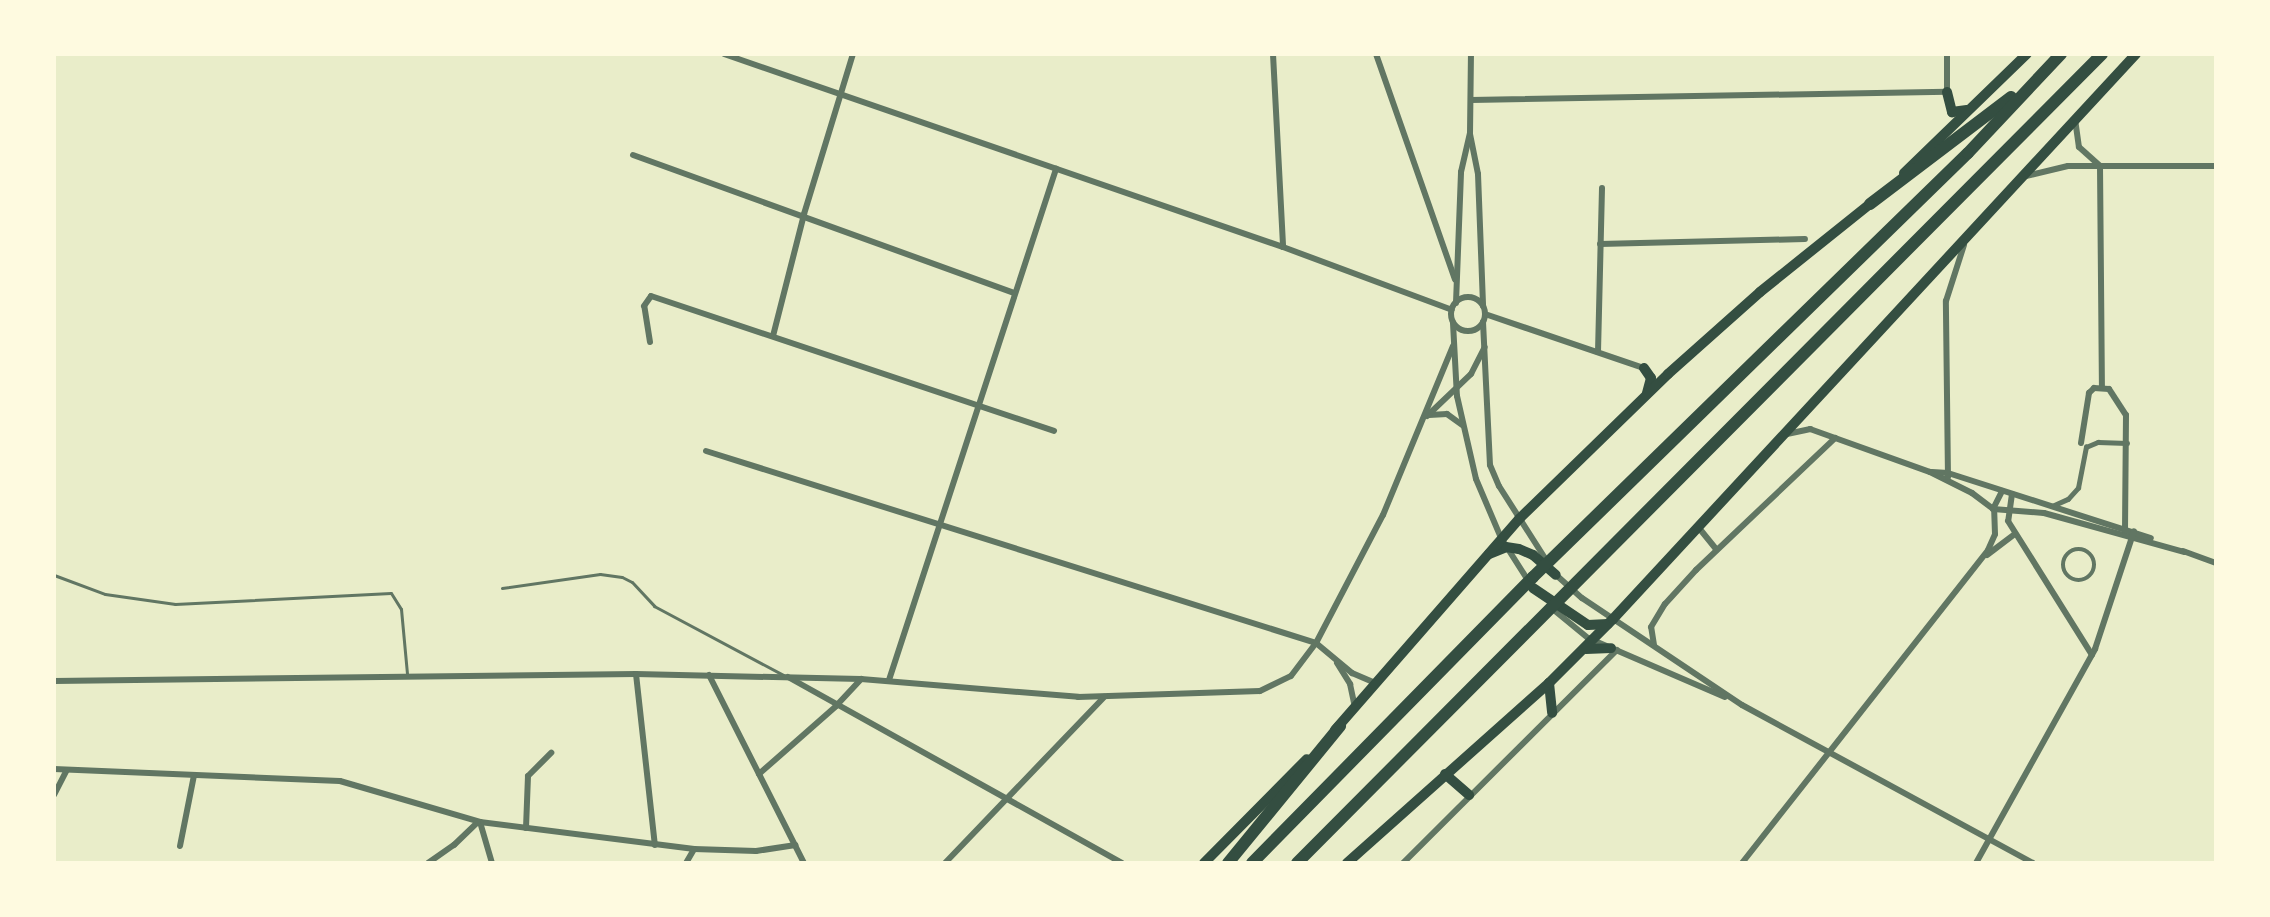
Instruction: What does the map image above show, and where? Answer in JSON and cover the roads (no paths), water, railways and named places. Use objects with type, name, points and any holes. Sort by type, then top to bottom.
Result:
[{"type":"highway","points":[[1252,863],[1587,524],[1968,153],[2061,54]]},
{"type":"highway","points":[[1297,863],[2102,54]]},
{"type":"highway","points":[[1870,204],[2038,76]]},
{"type":"highway","points":[[1228,863],[1340,726]]},
{"type":"main road","points":[[1204,863],[1340,726],[1484,557],[1503,543],[1519,519],[1677,366],[1760,292],[1870,204],[2027,54]]},
{"type":"main road","points":[[1347,863],[1549,683],[1593,639],[1699,528],[1781,435],[2136,54]]},
{"type":"main road","points":[[1947,92],[1954,114],[1976,105]]},
{"type":"main road","points":[[1644,368],[1662,371],[1677,366]]},
{"type":"main road","points":[[1643,399],[1651,378],[1644,368]]},
{"type":"main road","points":[[1503,543],[1533,555],[1556,575]]},
{"type":"main road","points":[[1533,588],[1588,625],[1610,621]]},
{"type":"main road","points":[[1578,654],[1593,646],[1614,649]]},
{"type":"main road","points":[[1549,683],[1552,713]]},
{"type":"main road","points":[[1445,774],[1469,795]]},
{"type":"street","points":[[724,54],[1283,247],[1452,310]]},
{"type":"street","points":[[773,336],[804,214],[854,54]]},
{"type":"street","points":[[1273,54],[1283,247]]},
{"type":"street","points":[[1376,54],[1456,284]]},
{"type":"street","points":[[1471,54],[1470,133],[1478,174],[1484,322],[1487,339],[1489,458],[1496,481],[1556,575],[1610,621],[1743,705]]},
{"type":"street","points":[[1471,100],[1947,92],[1947,54]]},
{"type":"street","points":[[2076,117],[2079,147],[2100,166],[2102,387]]},
{"type":"street","points":[[1470,133],[1462,158],[1456,303],[1452,310],[1456,390],[1476,479],[1503,543],[1533,588],[1564,620],[1593,639],[1743,705],[2033,863]]},
{"type":"street","points":[[633,155],[804,214],[1014,293]]},
{"type":"street","points":[[2015,183],[2052,168],[2216,166]]},
{"type":"street","points":[[889,680],[1056,169]]},
{"type":"street","points":[[1598,352],[1602,188]]},
{"type":"street","points":[[1947,481],[1946,301],[1953,269],[1968,236]]},
{"type":"street","points":[[1600,244],[1805,239]]},
{"type":"street","points":[[650,342],[644,311],[651,296],[1054,431]]},
{"type":"street","points":[[1456,303],[1470,298],[1484,310],[1644,368]]},
{"type":"street","points":[[1454,323],[1461,330],[1472,331],[1484,322]]},
{"type":"street","points":[[1426,417],[1475,369],[1487,339]]},
{"type":"street","points":[[54,681],[407,674],[636,674],[889,680],[1104,698],[1250,693],[1276,686],[1291,676],[1316,643],[1383,515],[1426,417],[1453,346]]},
{"type":"street","points":[[2081,443],[2086,400],[2091,389],[2102,387],[2114,392],[2124,409],[2127,443],[2125,531]]},
{"type":"street","points":[[1426,417],[1450,415],[1464,429]]},
{"type":"street","points":[[1781,435],[1803,428],[1835,438],[1930,472],[1994,509],[2044,513],[2125,531]]},
{"type":"street","points":[[1660,651],[1650,638],[1653,621],[1717,550],[1835,438]]},
{"type":"street","points":[[2052,506],[2068,499],[2079,488],[2086,447],[2098,442],[2127,443]]},
{"type":"street","points":[[706,451],[1316,643],[1358,677],[1377,683]]},
{"type":"street","points":[[1930,472],[1948,473],[2052,506],[2216,563]]},
{"type":"street","points":[[1742,863],[1977,563],[1994,535],[1994,509],[2002,491]]},
{"type":"street","points":[[2012,494],[2007,510],[2015,534],[2092,655]]},
{"type":"street","points":[[1699,528],[1717,550]]},
{"type":"street","points":[[1977,563],[2015,534]]},
{"type":"street","points":[[1976,863],[2092,655],[2134,534]]},
{"type":"street","points":[[2078,549],[2088,552],[2095,560],[2092,575],[2083,580],[2068,577],[2063,567],[2065,557],[2078,549]]},
{"type":"street","points":[[1402,863],[1614,649]]},
{"type":"street","points":[[1334,657],[1350,684],[1355,708]]},
{"type":"street","points":[[636,674],[655,845]]},
{"type":"street","points":[[709,675],[804,863]]},
{"type":"street","points":[[787,677],[1122,863]]},
{"type":"street","points":[[759,774],[836,706],[861,679]]},
{"type":"street","points":[[945,863],[1104,698]]},
{"type":"street","points":[[526,828],[528,776],[551,753]]},
{"type":"street","points":[[54,769],[340,781],[479,822],[694,849],[756,851],[796,845]]},
{"type":"street","points":[[54,795],[68,770]]},
{"type":"street","points":[[180,846],[194,775]]},
{"type":"street","points":[[428,863],[454,845],[479,822]]},
{"type":"street","points":[[479,822],[492,863]]},
{"type":"street","points":[[686,863],[694,849]]},
{"type":"lane","points":[[502,588],[600,574],[622,577],[632,582],[654,606],[787,677]]},
{"type":"lane","points":[[54,575],[105,594],[176,604],[391,593],[401,609],[407,674]]}]
